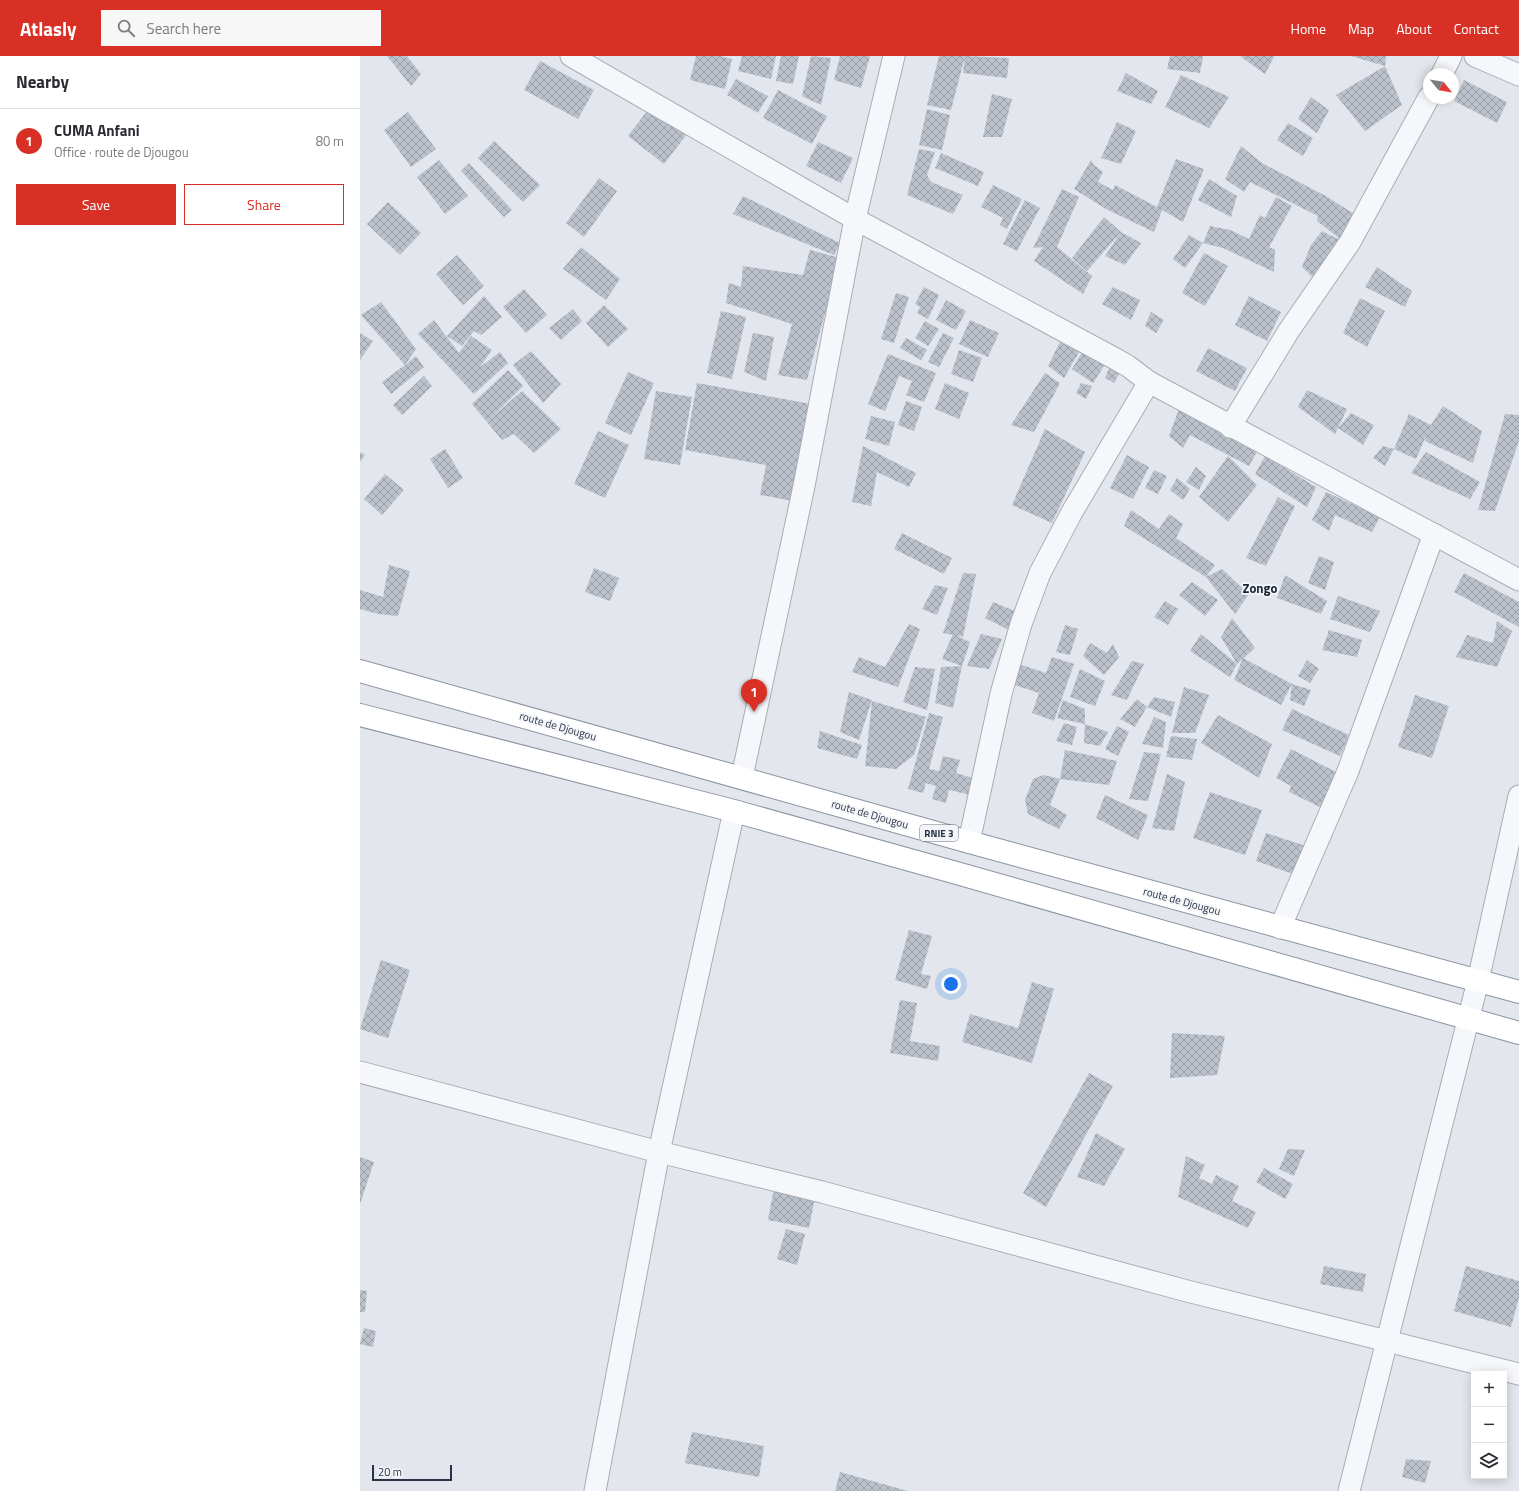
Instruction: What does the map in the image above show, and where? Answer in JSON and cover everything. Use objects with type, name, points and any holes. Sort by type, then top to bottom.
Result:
[{"type":"highway","name":"route de Djougou","points":[[360,671],[742,777],[969,842],[1519,992]]},
{"type":"highway","points":[[360,715],[734,811],[1237,952],[1519,1033]]},
{"type":"street","points":[[571,56],[855,219],[1128,366],[1149,382],[1230,427],[1519,580]]},
{"type":"street","points":[[742,777],[804,486],[855,219],[894,56]]},
{"type":"street","points":[[1445,68],[1452,56]]},
{"type":"street","points":[[1475,56],[1519,75]]},
{"type":"street","points":[[1230,427],[1288,332],[1350,242],[1425,104]]},
{"type":"street","points":[[969,842],[1001,694],[1021,624],[1040,573],[1072,512],[1149,382]]},
{"type":"street","points":[[1280,928],[1348,771],[1434,534]]},
{"type":"street","points":[[1349,1491],[1469,1019],[1519,796]]},
{"type":"street","points":[[595,1491],[659,1152],[734,811]]},
{"type":"street","points":[[360,1072],[659,1152],[822,1192],[1187,1291],[1519,1374]]},
{"type":"building","points":[[387,56],[407,56],[421,74],[411,86]]},
{"type":"building","points":[[696,56],[720,56],[732,59],[725,89],[690,80]]},
{"type":"building","points":[[742,56],[776,56],[771,79],[738,71]]},
{"type":"building","points":[[781,56],[799,56],[793,84],[776,81]]},
{"type":"building","points":[[811,56],[831,58],[821,105],[802,96]]},
{"type":"building","points":[[840,56],[870,56],[861,88],[834,80]]},
{"type":"building","points":[[939,56],[965,56],[951,110],[927,105]]},
{"type":"building","points":[[965,56],[1009,58],[1007,78],[963,73]]},
{"type":"building","points":[[1170,56],[1203,56],[1200,73],[1167,69]]},
{"type":"building","points":[[1351,56],[1386,56],[1385,66]]},
{"type":"building","points":[[1241,57],[1274,57],[1265,74]]},
{"type":"building","points":[[540,61],[594,90],[578,119],[524,90]]},
{"type":"building","points":[[1385,66],[1402,105],[1365,131],[1336,95]]},
{"type":"building","points":[[1126,73],[1158,91],[1151,104],[1117,91]]},
{"type":"building","points":[[1181,75],[1229,97],[1209,128],[1165,107]]},
{"type":"building","points":[[736,79],[768,96],[758,113],[727,95]]},
{"type":"building","points":[[1464,80],[1507,102],[1497,123],[1459,104],[1459,90]]},
{"type":"building","points":[[778,90],[827,116],[812,144],[763,118]]},
{"type":"building","points":[[992,94],[1012,99],[1002,137],[983,137]]},
{"type":"building","points":[[1311,97],[1329,110],[1317,133],[1298,119]]},
{"type":"building","points":[[651,106],[687,134],[664,164],[628,136]]},
{"type":"building","points":[[927,109],[950,115],[942,150],[919,145]]},
{"type":"building","points":[[408,112],[436,149],[411,167],[384,130]]},
{"type":"building","points":[[1117,122],[1136,131],[1121,164],[1101,158]]},
{"type":"building","points":[[1288,123],[1313,138],[1303,156],[1277,140]]},
{"type":"building","points":[[494,141],[540,185],[523,202],[478,158]]},
{"type":"building","points":[[818,142],[853,158],[841,183],[806,166]]},
{"type":"building","points":[[1241,146],[1262,163],[1324,195],[1356,215],[1344,242],[1317,221],[1318,216],[1250,182],[1244,192],[1225,179]]},
{"type":"building","points":[[919,149],[935,152],[927,175],[931,182],[963,195],[953,214],[907,195]]},
{"type":"building","points":[[941,153],[984,172],[978,186],[935,168]]},
{"type":"building","points":[[1176,159],[1204,169],[1183,222],[1162,210],[1154,232],[1106,209],[1074,189],[1091,160],[1093,164],[1103,172],[1098,182],[1113,190],[1115,185],[1157,207]]},
{"type":"building","points":[[439,160],[468,196],[445,214],[417,177]]},
{"type":"building","points":[[469,163],[512,210],[504,217],[461,171]]},
{"type":"building","points":[[599,178],[617,191],[584,237],[566,223]]},
{"type":"building","points":[[1209,179],[1237,196],[1231,217],[1198,200]]},
{"type":"building","points":[[993,185],[1022,199],[1007,229],[1000,225],[1003,218],[981,207]]},
{"type":"building","points":[[1062,189],[1079,197],[1057,247],[1092,276],[1083,294],[1034,261],[1043,247],[1033,248]]},
{"type":"building","points":[[743,196],[840,243],[834,255],[733,214]]},
{"type":"building","points":[[1276,197],[1292,206],[1269,247],[1275,250],[1274,272],[1223,248],[1203,243],[1210,226],[1230,230],[1249,239],[1260,215],[1265,218]]},
{"type":"building","points":[[1025,200],[1040,208],[1017,251],[1003,244]]},
{"type":"building","points":[[388,202],[421,233],[400,255],[367,224]]},
{"type":"building","points":[[1104,217],[1121,232],[1087,271],[1072,258]]},
{"type":"building","points":[[1322,231],[1344,242],[1319,283],[1302,267],[1311,245]]},
{"type":"building","points":[[1121,232],[1141,243],[1125,265],[1105,256]]},
{"type":"building","points":[[1189,235],[1203,243],[1185,268],[1173,259]]},
{"type":"building","points":[[581,247],[620,279],[606,300],[563,269]]},
{"type":"building","points":[[810,250],[840,258],[807,380],[778,375],[792,324],[726,303],[729,283],[741,287],[743,266],[803,275]]},
{"type":"building","points":[[1204,253],[1228,266],[1205,306],[1182,293]]},
{"type":"building","points":[[457,255],[484,286],[463,305],[436,274]]},
{"type":"building","points":[[1377,267],[1412,291],[1405,307],[1365,287]]},
{"type":"building","points":[[924,287],[939,295],[928,319],[917,313],[920,307],[915,304]]},
{"type":"building","points":[[1113,287],[1140,300],[1131,320],[1102,304]]},
{"type":"building","points":[[524,289],[547,315],[526,333],[503,307]]},
{"type":"building","points":[[896,293],[909,297],[894,343],[881,339]]},
{"type":"building","points":[[484,296],[502,317],[481,335],[474,331],[462,346],[447,336]]},
{"type":"building","points":[[1249,296],[1281,312],[1267,341],[1235,325]]},
{"type":"building","points":[[1360,298],[1385,311],[1367,347],[1343,333]]},
{"type":"building","points":[[946,300],[966,311],[956,330],[936,320]]},
{"type":"building","points":[[381,302],[416,349],[405,365],[361,315]]},
{"type":"building","points":[[604,305],[628,329],[608,347],[586,323]]},
{"type":"building","points":[[573,309],[582,321],[561,340],[549,328]]},
{"type":"building","points":[[721,311],[746,317],[732,379],[707,373]]},
{"type":"building","points":[[1151,312],[1164,320],[1156,333],[1145,326]]},
{"type":"building","points":[[434,320],[459,353],[471,336],[492,350],[480,367],[500,352],[508,363],[474,394],[418,334]]},
{"type":"building","points":[[970,320],[999,333],[988,357],[959,344]]},
{"type":"building","points":[[925,321],[939,329],[928,346],[915,338]]},
{"type":"building","points":[[360,333],[373,341],[360,360]]},
{"type":"building","points":[[753,333],[774,337],[766,381],[744,372]]},
{"type":"building","points":[[943,333],[954,338],[939,367],[928,362]]},
{"type":"building","points":[[906,338],[927,350],[921,360],[900,348]]},
{"type":"building","points":[[1060,342],[1079,352],[1064,378],[1048,366]]},
{"type":"building","points":[[1086,346],[1108,360],[1093,383],[1072,369]]},
{"type":"building","points":[[1208,348],[1247,368],[1235,391],[1196,371]]},
{"type":"building","points":[[959,350],[982,358],[973,382],[951,374]]},
{"type":"building","points":[[531,351],[561,384],[543,403],[513,365]]},
{"type":"building","points":[[888,354],[936,373],[924,402],[906,395],[912,381],[899,376],[885,411],[868,404]]},
{"type":"building","points":[[416,356],[424,367],[391,394],[382,382]]},
{"type":"building","points":[[1112,361],[1123,367],[1114,383],[1105,378]]},
{"type":"building","points":[[508,370],[523,386],[490,419],[522,391],[561,429],[534,453],[514,434],[502,440],[472,404]]},
{"type":"building","points":[[628,372],[654,383],[631,435],[605,423]]},
{"type":"building","points":[[1045,373],[1060,383],[1034,432],[1011,425]]},
{"type":"building","points":[[424,376],[432,386],[402,415],[393,405]]},
{"type":"building","points":[[697,383],[811,404],[793,501],[760,495],[766,465],[685,450]]},
{"type":"building","points":[[945,383],[969,393],[959,419],[935,409]]},
{"type":"building","points":[[1081,383],[1092,386],[1086,399],[1076,393]]},
{"type":"building","points":[[1307,390],[1347,409],[1335,434],[1298,407]]},
{"type":"building","points":[[656,391],[692,397],[680,465],[644,459]]},
{"type":"building","points":[[906,401],[922,407],[914,431],[898,425]]},
{"type":"building","points":[[1180,406],[1258,450],[1249,466],[1190,435],[1183,448],[1169,436]]},
{"type":"building","points":[[1443,406],[1482,431],[1473,463],[1425,441],[1426,436],[1416,459],[1394,449],[1409,414],[1431,425]]},
{"type":"building","points":[[1351,413],[1374,425],[1363,445],[1338,428]]},
{"type":"building","points":[[1505,414],[1519,415],[1519,441],[1495,511],[1478,510]]},
{"type":"building","points":[[871,416],[895,422],[889,446],[865,439]]},
{"type":"building","points":[[1045,429],[1085,452],[1052,523],[1012,505]]},
{"type":"building","points":[[598,431],[629,445],[605,498],[574,484]]},
{"type":"building","points":[[863,446],[916,473],[909,487],[877,472],[871,506],[852,502]]},
{"type":"building","points":[[1383,446],[1394,449],[1385,466],[1373,458]]},
{"type":"building","points":[[445,449],[463,478],[448,488],[430,459]]},
{"type":"building","points":[[360,452],[365,455],[360,462]]},
{"type":"building","points":[[1426,452],[1480,482],[1470,499],[1411,473]]},
{"type":"building","points":[[1127,455],[1149,467],[1133,499],[1110,488]]},
{"type":"building","points":[[1228,456],[1257,485],[1228,522],[1199,497]]},
{"type":"building","points":[[1265,456],[1316,487],[1307,507],[1255,474]]},
{"type":"building","points":[[1196,467],[1206,476],[1199,490],[1186,482]]},
{"type":"building","points":[[1154,470],[1167,476],[1158,494],[1145,488]]},
{"type":"building","points":[[385,474],[404,490],[382,515],[364,499]]},
{"type":"building","points":[[1177,478],[1190,489],[1183,500],[1170,490]]},
{"type":"building","points":[[1326,492],[1380,517],[1372,532],[1335,515],[1329,531],[1312,520]]},
{"type":"building","points":[[1278,497],[1295,506],[1266,566],[1246,558]]},
{"type":"building","points":[[1131,510],[1159,529],[1169,514],[1183,524],[1176,538],[1215,565],[1206,577],[1124,526]]},
{"type":"building","points":[[902,533],[952,558],[944,574],[894,549]]},
{"type":"building","points":[[1319,556],[1334,562],[1325,590],[1308,583]]},
{"type":"building","points":[[389,565],[410,571],[398,616],[378,614],[360,609],[360,590],[383,597]]},
{"type":"building","points":[[594,568],[619,578],[610,601],[585,592]]},
{"type":"building","points":[[1222,569],[1249,594],[1235,614],[1206,577]]},
{"type":"building","points":[[963,573],[976,574],[963,637],[943,633]]},
{"type":"building","points":[[1464,573],[1519,602],[1519,627],[1454,592]]},
{"type":"building","points":[[1285,575],[1327,601],[1321,614],[1277,598]]},
{"type":"building","points":[[1192,582],[1218,600],[1205,616],[1179,595]]},
{"type":"building","points":[[935,585],[948,588],[937,615],[922,609]]},
{"type":"building","points":[[1338,596],[1380,611],[1370,632],[1330,619]]},
{"type":"building","points":[[1165,601],[1178,609],[1168,625],[1154,617]]},
{"type":"building","points":[[993,602],[1017,612],[1009,630],[985,618]]},
{"type":"building","points":[[1232,618],[1255,648],[1237,664],[1221,637]]},
{"type":"building","points":[[1497,621],[1512,631],[1497,667],[1456,657],[1467,635],[1493,643]]},
{"type":"building","points":[[909,624],[920,629],[898,687],[852,672],[859,657],[885,667]]},
{"type":"building","points":[[1065,625],[1078,629],[1070,655],[1056,652]]},
{"type":"building","points":[[1329,630],[1362,640],[1357,657],[1322,650]]},
{"type":"building","points":[[953,634],[970,642],[962,666],[942,659]]},
{"type":"building","points":[[981,634],[1002,639],[989,669],[967,666]]},
{"type":"building","points":[[1201,634],[1237,664],[1230,677],[1190,651]]},
{"type":"building","points":[[1090,643],[1107,653],[1113,644],[1119,657],[1104,675],[1083,656]]},
{"type":"building","points":[[1052,657],[1074,664],[1054,721],[1032,713],[1039,693],[1008,683],[1015,663],[1046,673]]},
{"type":"building","points":[[1243,658],[1292,684],[1281,705],[1234,680]]},
{"type":"building","points":[[1307,660],[1319,669],[1310,683],[1298,676]]},
{"type":"building","points":[[1132,661],[1144,664],[1127,700],[1111,695]]},
{"type":"building","points":[[962,666],[953,708],[935,703],[941,667]]},
{"type":"building","points":[[915,667],[935,669],[927,710],[903,702]]},
{"type":"building","points":[[1080,669],[1105,681],[1095,706],[1070,697]]},
{"type":"building","points":[[1292,684],[1311,690],[1304,706],[1290,700]]},
{"type":"building","points":[[1184,687],[1209,695],[1195,733],[1172,733]]},
{"type":"building","points":[[849,692],[872,700],[859,740],[840,732]]},
{"type":"building","points":[[1415,695],[1449,706],[1432,758],[1398,747]]},
{"type":"building","points":[[1154,697],[1175,702],[1171,717],[1147,707]]},
{"type":"building","points":[[1137,699],[1147,707],[1135,727],[1120,719]]},
{"type":"building","points":[[1063,700],[1085,709],[1085,724],[1057,718]]},
{"type":"building","points":[[872,701],[926,717],[914,755],[896,769],[865,766]]},
{"type":"building","points":[[1292,709],[1349,735],[1340,756],[1282,730]]},
{"type":"building","points":[[929,713],[943,717],[929,769],[939,771],[943,756],[960,760],[956,773],[979,780],[975,796],[949,790],[946,803],[932,799],[936,786],[926,783],[923,793],[908,789]]},
{"type":"building","points":[[1218,715],[1272,744],[1259,778],[1201,743]]},
{"type":"building","points":[[1154,717],[1166,722],[1163,748],[1142,744]]},
{"type":"building","points":[[1064,723],[1077,727],[1072,745],[1056,741]]},
{"type":"building","points":[[1085,724],[1108,732],[1100,746],[1084,743]]},
{"type":"building","points":[[1117,726],[1129,732],[1118,756],[1105,749]]},
{"type":"building","points":[[820,731],[862,745],[857,759],[817,748]]},
{"type":"building","points":[[1171,736],[1197,739],[1192,760],[1166,757]]},
{"type":"building","points":[[1291,749],[1340,774],[1326,810],[1289,792],[1291,786],[1276,778]]},
{"type":"building","points":[[1065,750],[1117,761],[1109,785],[1060,779]]},
{"type":"building","points":[[1144,752],[1161,754],[1148,801],[1129,799]]},
{"type":"building","points":[[1167,774],[1185,782],[1174,831],[1152,828]]},
{"type":"building","points":[[1044,775],[1060,779],[1050,805],[1067,815],[1059,829],[1028,814],[1025,800],[1033,779]]},
{"type":"building","points":[[1210,792],[1262,810],[1245,855],[1193,838]]},
{"type":"building","points":[[1105,795],[1148,815],[1138,840],[1096,818]]},
{"type":"building","points":[[1266,833],[1309,847],[1299,876],[1256,861]]},
{"type":"building","points":[[909,930],[932,936],[921,974],[931,976],[927,989],[895,980]]},
{"type":"building","points":[[381,960],[410,970],[388,1038],[360,1029]]},
{"type":"building","points":[[1032,982],[1054,989],[1032,1063],[962,1042],[970,1014],[1018,1028]]},
{"type":"building","points":[[900,1000],[917,1003],[910,1041],[940,1046],[938,1061],[890,1053]]},
{"type":"building","points":[[1172,1033],[1225,1036],[1217,1075],[1170,1078]]},
{"type":"building","points":[[1089,1073],[1113,1086],[1046,1207],[1023,1193]]},
{"type":"building","points":[[1096,1133],[1125,1149],[1104,1186],[1077,1177]]},
{"type":"building","points":[[1288,1149],[1305,1150],[1294,1176],[1279,1169]]},
{"type":"building","points":[[1186,1156],[1205,1165],[1199,1178],[1212,1184],[1216,1175],[1239,1186],[1232,1201],[1256,1212],[1248,1228],[1178,1197]]},
{"type":"building","points":[[360,1157],[374,1162],[360,1204]]},
{"type":"building","points":[[1264,1168],[1293,1184],[1285,1199],[1256,1182]]},
{"type":"building","points":[[774,1189],[815,1197],[809,1228],[768,1220]]},
{"type":"building","points":[[786,1229],[805,1234],[797,1265],[777,1259]]},
{"type":"building","points":[[1324,1266],[1366,1274],[1363,1292],[1320,1284]]},
{"type":"building","points":[[1466,1266],[1519,1281],[1519,1298],[1511,1327],[1454,1311]]},
{"type":"building","points":[[360,1290],[367,1291],[365,1312],[360,1312]]},
{"type":"building","points":[[364,1328],[376,1331],[373,1347],[360,1344]]},
{"type":"building","points":[[692,1432],[764,1446],[759,1477],[685,1463]]},
{"type":"building","points":[[1406,1459],[1431,1461],[1425,1483],[1402,1477]]},
{"type":"building","points":[[840,1472],[908,1491],[835,1491]]},
{"type":"place","name":"CUMA Anfani","points":[[754,712]]},
{"type":"district","name":"Zongo","points":[[1260,588]]}]
